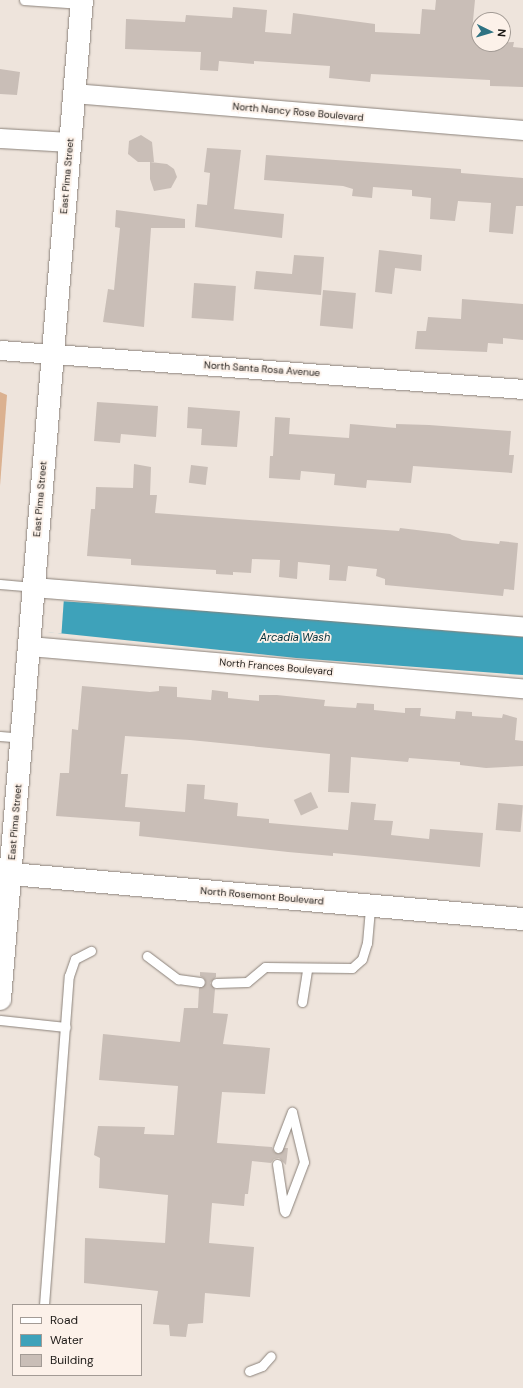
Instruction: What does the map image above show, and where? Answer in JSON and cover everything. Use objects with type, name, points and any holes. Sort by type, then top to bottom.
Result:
[{"type":"street","name":"East Pima Street","points":[[0,999],[5,874],[21,738],[73,93],[82,2]]},
{"type":"street","name":"North Nancy Rose Boulevard","points":[[73,93],[523,130]]},
{"type":"street","points":[[0,138],[70,142]]},
{"type":"street","name":"North Santa Rosa Avenue","points":[[0,350],[523,389]]},
{"type":"street","points":[[33,593],[523,626]]},
{"type":"street","name":"North Frances Boulevard","points":[[29,643],[523,688]]},
{"type":"street","name":"North Rosemont Boulevard","points":[[5,874],[523,919]]},
{"type":"lane","points":[[24,0],[82,2]]},
{"type":"lane","points":[[0,584],[33,593]]},
{"type":"lane","points":[[0,736],[21,738]]},
{"type":"lane","points":[[216,983],[247,982],[265,967],[307,969],[352,968],[362,959],[367,943],[370,906]]},
{"type":"lane","points":[[44,1304],[70,976],[75,959],[91,951]]},
{"type":"lane","points":[[146,956],[178,979],[200,982]]},
{"type":"lane","points":[[302,1002],[307,969]]},
{"type":"lane","points":[[0,1020],[66,1027]]},
{"type":"lane","points":[[277,1164],[285,1212],[304,1162],[292,1112],[278,1148]]},
{"type":"lane","points":[[248,1371],[262,1366],[271,1356]]},
{"type":"shaded area","points":[[0,392],[7,395],[0,486]]},
{"type":"water","name":"Arcadia Wash","points":[[0,597],[280,616],[523,637],[523,675],[296,658],[0,627]]},
{"type":"pier","points":[[0,595],[64,599],[61,633],[0,629]]},
{"type":"building","points":[[436,0],[475,0],[474,12],[471,12],[471,52],[511,52],[511,42],[514,42],[513,47],[523,48],[523,87],[490,86],[490,80],[371,74],[370,82],[329,78],[330,66],[254,61],[254,64],[219,61],[218,71],[200,70],[201,52],[125,49],[126,19],[185,22],[186,15],[232,18],[233,7],[267,10],[265,32],[291,34],[293,13],[375,24],[375,32],[420,34],[422,9],[435,10]]},
{"type":"building","points":[[0,69],[20,72],[17,95],[0,94]]},
{"type":"building","points":[[141,135],[152,142],[154,162],[138,162],[128,154],[129,141]]},
{"type":"building","points":[[207,148],[241,150],[234,209],[284,214],[282,238],[195,227],[197,204],[207,205],[210,173],[204,172]]},
{"type":"building","points":[[266,155],[461,169],[461,173],[523,178],[523,206],[516,206],[513,234],[489,232],[491,203],[458,201],[455,221],[430,219],[431,198],[412,196],[412,190],[373,187],[372,198],[352,196],[353,189],[343,186],[264,180]]},
{"type":"building","points":[[150,162],[167,164],[174,169],[177,177],[171,188],[154,191],[150,179]]},
{"type":"building","points":[[116,210],[185,219],[185,228],[151,228],[144,327],[103,322],[108,289],[114,290],[120,228],[115,227]]},
{"type":"building","points":[[379,250],[422,255],[421,271],[395,268],[392,294],[375,292]]},
{"type":"building","points":[[294,255],[324,257],[321,295],[254,289],[256,271],[292,274]]},
{"type":"building","points":[[194,283],[236,286],[233,321],[192,318]]},
{"type":"building","points":[[323,290],[356,293],[353,329],[320,326]]},
{"type":"building","points":[[462,299],[523,304],[523,340],[503,338],[503,344],[488,343],[487,352],[415,349],[417,331],[426,331],[428,317],[461,319]]},
{"type":"building","points":[[97,402],[158,406],[156,437],[121,434],[120,443],[94,441]]},
{"type":"building","points":[[188,407],[240,411],[237,447],[201,445],[202,429],[187,428]]},
{"type":"building","points":[[275,417],[290,418],[289,434],[349,438],[350,424],[396,428],[396,424],[429,425],[511,431],[509,455],[514,455],[512,473],[413,466],[411,483],[367,480],[366,488],[334,485],[335,474],[301,471],[300,480],[269,478],[270,456],[273,456]]},
{"type":"building","points":[[134,464],[151,467],[150,495],[157,495],[155,513],[399,531],[400,528],[450,534],[462,540],[499,544],[500,541],[518,543],[514,590],[504,589],[503,596],[385,585],[385,579],[376,576],[377,569],[348,566],[346,581],[329,580],[330,565],[298,562],[297,579],[279,577],[280,560],[252,559],[251,573],[233,572],[233,575],[216,574],[216,570],[131,565],[131,559],[87,556],[91,509],[95,509],[96,487],[133,488]]},
{"type":"building","points":[[191,465],[208,467],[206,485],[189,483]]},
{"type":"building","points":[[82,686],[150,692],[159,691],[159,686],[177,687],[177,697],[211,700],[212,690],[228,692],[228,698],[259,701],[259,695],[277,695],[325,700],[324,706],[356,708],[357,703],[374,704],[374,710],[405,713],[405,708],[421,708],[420,716],[455,719],[456,711],[472,712],[472,716],[502,718],[503,714],[517,718],[515,740],[523,741],[523,766],[486,768],[460,765],[460,762],[409,758],[408,762],[351,757],[349,793],[328,792],[330,754],[190,740],[125,736],[121,774],[128,774],[125,807],[185,812],[187,784],[205,785],[204,799],[238,803],[237,816],[269,819],[269,823],[348,830],[351,802],[376,804],[374,820],[393,821],[391,835],[429,839],[430,829],[483,833],[480,867],[333,853],[333,856],[288,852],[139,836],[140,822],[56,816],[60,773],[69,773],[72,729],[78,730]]},
{"type":"building","points":[[311,792],[318,807],[301,815],[294,800]]},
{"type":"building","points":[[498,803],[523,805],[521,832],[496,830]]},
{"type":"building","points":[[200,972],[216,973],[216,977],[210,983],[215,989],[213,1013],[228,1014],[223,1044],[270,1048],[265,1094],[222,1092],[217,1143],[272,1147],[274,1152],[279,1154],[284,1148],[288,1148],[286,1165],[279,1158],[274,1159],[271,1163],[252,1161],[248,1194],[245,1194],[244,1206],[212,1203],[209,1243],[254,1247],[250,1297],[205,1293],[203,1323],[188,1324],[186,1337],[170,1336],[169,1325],[153,1324],[158,1291],[84,1283],[85,1238],[165,1243],[168,1195],[99,1188],[100,1158],[94,1155],[98,1126],[145,1127],[144,1134],[174,1135],[178,1086],[99,1080],[103,1034],[180,1042],[184,1008],[198,1008],[199,988],[206,983],[204,978],[200,976]]}]
